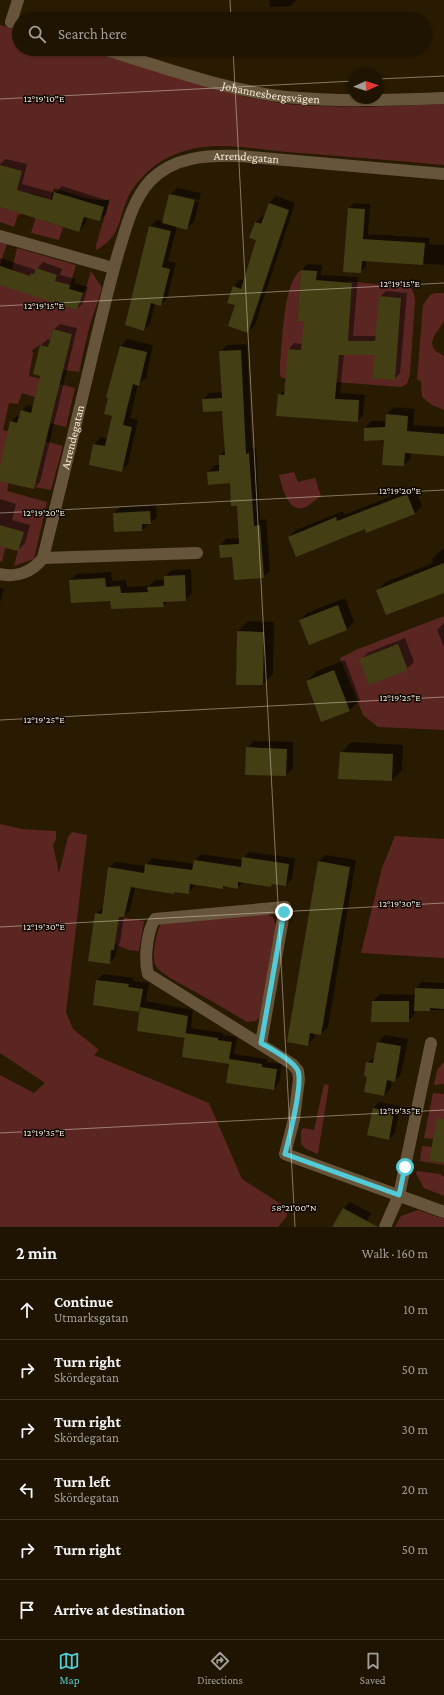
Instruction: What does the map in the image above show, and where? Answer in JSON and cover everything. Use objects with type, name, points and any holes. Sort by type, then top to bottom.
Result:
[{"type":"street","points":[[13,12],[18,0]]},
{"type":"street","name":"Johannesbergsvägen","points":[[126,56],[223,85],[285,97],[345,100],[444,98]]},
{"type":"street","name":"Arrendegatan","points":[[43,558],[113,268],[131,213],[139,195],[151,180],[163,171],[185,161],[213,155],[240,156],[444,174]]},
{"type":"street","points":[[0,236],[113,268]]},
{"type":"street","points":[[0,574],[18,575],[29,571],[43,558],[197,553]]},
{"type":"street","points":[[261,1043],[285,907],[155,918],[150,926],[146,964],[148,974],[261,1043],[292,1064],[298,1071],[299,1079],[294,1119],[285,1154],[444,1212]]},
{"type":"street","points":[[385,1227],[399,1195],[431,1043]]},
{"type":"shaded area","points":[[0,25],[12,28],[12,56],[105,56],[250,98],[285,104],[364,107],[444,104],[444,165],[234,146],[202,147],[185,151],[167,158],[145,174],[134,186],[129,195],[115,233],[111,239],[96,250],[96,245],[110,199],[91,199],[54,188],[44,221],[63,227],[59,240],[31,233],[42,196],[28,193],[21,215],[18,214],[14,227],[0,222]]},
{"type":"shaded area","points":[[0,242],[7,244],[0,265]]},
{"type":"shaded area","points":[[17,248],[76,265],[69,289],[83,293],[91,271],[102,288],[89,328],[79,372],[63,370],[72,334],[53,329],[48,347],[40,345],[32,350],[33,354],[29,376],[75,388],[66,427],[50,423],[58,393],[38,388],[35,397],[22,393],[18,404],[9,403],[3,430],[63,446],[51,490],[35,487],[34,489],[12,484],[9,481],[7,491],[47,502],[34,559],[14,566],[18,551],[5,548],[2,562],[0,561],[0,266],[12,270]]},
{"type":"shaded area","points":[[301,270],[297,321],[349,325],[352,283],[348,281],[411,288],[415,301],[410,374],[407,384],[401,387],[282,378],[280,375],[280,367],[284,315],[290,287],[295,277]]},
{"type":"shaded area","points":[[435,293],[444,293],[444,321],[435,334],[432,342],[434,349],[444,357],[444,410],[432,405],[422,397],[422,381],[417,380],[423,305],[430,295]]},
{"type":"shaded area","points":[[294,472],[298,482],[315,478],[321,496],[306,507],[295,507],[290,503],[284,492],[279,475]]},
{"type":"shaded area","points":[[444,616],[444,730],[378,727],[363,715],[340,658],[358,649]]},
{"type":"shaded area","points":[[0,824],[22,829],[56,831],[56,839],[53,845],[59,873],[68,837],[72,832],[87,835],[66,1012],[73,1029],[99,1050],[94,1055],[209,1103],[242,1179],[286,1207],[287,1216],[278,1227],[0,1227],[0,1075],[34,1093],[45,1083],[0,1053]]},
{"type":"shaded area","points":[[395,836],[444,839],[444,958],[361,953],[382,868]]},
{"type":"shaded area","points":[[266,914],[273,917],[276,926],[262,1009],[256,1021],[247,1022],[170,978],[156,966],[154,958],[155,945],[157,933],[161,924]]},
{"type":"shaded area","points":[[119,917],[144,921],[139,951],[129,950],[115,944]]},
{"type":"shaded area","points":[[444,1062],[444,1084],[434,1085],[437,1070]]},
{"type":"shaded area","points":[[324,1084],[329,1085],[318,1154],[306,1149],[301,1144],[301,1132],[303,1128],[314,1130]]},
{"type":"shaded area","points":[[433,1093],[444,1094],[444,1132],[433,1139],[424,1138]]},
{"type":"shaded area","points":[[422,1146],[432,1147],[429,1161],[444,1163],[444,1165],[420,1161]]},
{"type":"shaded area","points":[[417,1171],[440,1174],[444,1177],[444,1196],[424,1188],[416,1174]]},
{"type":"shaded area","points":[[418,1210],[444,1219],[444,1227],[395,1227],[401,1216]]},
{"type":"building","points":[[0,165],[22,171],[17,190],[52,200],[54,192],[104,207],[100,221],[84,217],[79,232],[0,207]]},
{"type":"building","points":[[169,194],[195,200],[187,230],[162,223]]},
{"type":"building","points":[[269,203],[289,210],[248,333],[228,326],[235,305],[227,303],[233,286],[241,289],[256,240],[249,238],[255,222],[261,224]]},
{"type":"building","points":[[348,208],[365,209],[363,239],[425,243],[423,265],[362,261],[361,273],[343,272]]},
{"type":"building","points":[[149,226],[171,231],[162,267],[170,269],[161,306],[151,303],[144,331],[125,325]]},
{"type":"building","points":[[0,266],[30,276],[31,273],[34,274],[36,268],[57,275],[55,281],[70,285],[69,289],[83,293],[77,310],[0,285]]},
{"type":"building","points":[[301,270],[317,271],[316,280],[352,283],[348,341],[375,341],[379,296],[401,298],[395,380],[372,378],[375,355],[339,355],[335,399],[359,400],[358,422],[276,416],[278,394],[284,395],[288,349],[301,350],[304,322],[297,321]]},
{"type":"building","points":[[53,329],[72,334],[34,489],[0,481],[0,466],[10,421],[17,423],[21,410],[31,413],[40,376],[33,374],[40,345],[48,347]]},
{"type":"building","points":[[120,346],[147,352],[139,386],[133,384],[123,425],[132,427],[122,472],[89,465],[93,444],[105,446],[112,416],[104,414],[108,398],[106,397]]},
{"type":"building","points":[[241,350],[246,454],[249,453],[254,526],[260,525],[264,578],[234,580],[232,557],[220,558],[219,545],[239,544],[237,506],[231,506],[230,483],[208,485],[207,472],[219,471],[219,455],[225,455],[222,411],[203,412],[202,399],[222,398],[219,351]]},
{"type":"building","points":[[386,414],[408,416],[407,431],[444,434],[444,456],[405,453],[404,466],[382,465],[384,440],[364,441],[364,428],[385,427]]},
{"type":"building","points":[[407,494],[415,514],[366,533],[365,529],[296,557],[288,537],[336,517],[337,521]]},
{"type":"building","points":[[150,511],[151,524],[142,524],[142,531],[114,532],[113,513]]},
{"type":"building","points":[[0,525],[24,532],[18,551],[0,546]]},
{"type":"building","points":[[444,563],[444,593],[386,615],[376,590]]},
{"type":"building","points":[[185,575],[186,601],[163,602],[164,607],[111,609],[110,601],[71,603],[69,580],[105,578],[106,587],[120,586],[121,593],[148,592],[147,587],[164,586],[164,576]]},
{"type":"building","points":[[338,605],[347,630],[309,645],[299,620]]},
{"type":"building","points":[[237,631],[264,632],[263,685],[236,685]]},
{"type":"building","points":[[398,644],[408,670],[369,685],[359,659]]},
{"type":"building","points":[[334,670],[350,711],[321,722],[306,681]]},
{"type":"building","points":[[246,747],[287,749],[286,776],[245,775]]},
{"type":"building","points":[[340,752],[393,754],[392,781],[338,779]]},
{"type":"building","points":[[242,857],[289,864],[286,886],[272,884],[271,887],[238,882],[238,889],[223,886],[223,889],[190,884],[189,894],[174,892],[174,894],[131,887],[124,917],[119,917],[114,950],[111,950],[110,964],[88,961],[95,913],[102,914],[108,867],[144,873],[145,864],[192,870],[194,860],[241,867]]},
{"type":"building","points":[[318,861],[350,867],[321,1035],[310,1033],[308,1046],[287,1042]]},
{"type":"building","points":[[96,980],[129,984],[128,987],[143,989],[139,1012],[93,1005]]},
{"type":"building","points":[[415,988],[444,989],[444,1009],[430,1008],[430,1011],[414,1011]]},
{"type":"building","points":[[372,1001],[409,1001],[409,1022],[371,1022]]},
{"type":"building","points":[[140,1007],[188,1016],[185,1038],[137,1031]]},
{"type":"building","points":[[185,1033],[218,1038],[218,1040],[232,1042],[229,1059],[262,1064],[262,1067],[277,1069],[274,1090],[226,1083],[229,1064],[182,1057]]},
{"type":"building","points":[[377,1042],[401,1046],[395,1082],[387,1080],[384,1096],[364,1092],[367,1077],[364,1076],[366,1062],[373,1063]]},
{"type":"building","points":[[373,1108],[394,1112],[389,1140],[367,1135]]},
{"type":"building","points":[[437,1118],[444,1119],[444,1163],[429,1161]]},
{"type":"building","points":[[343,1208],[378,1227],[332,1227]]},
{"type":"route","points":[[284,912],[261,1043],[292,1064],[298,1071],[299,1079],[294,1119],[285,1154],[399,1195],[405,1167]]}]
